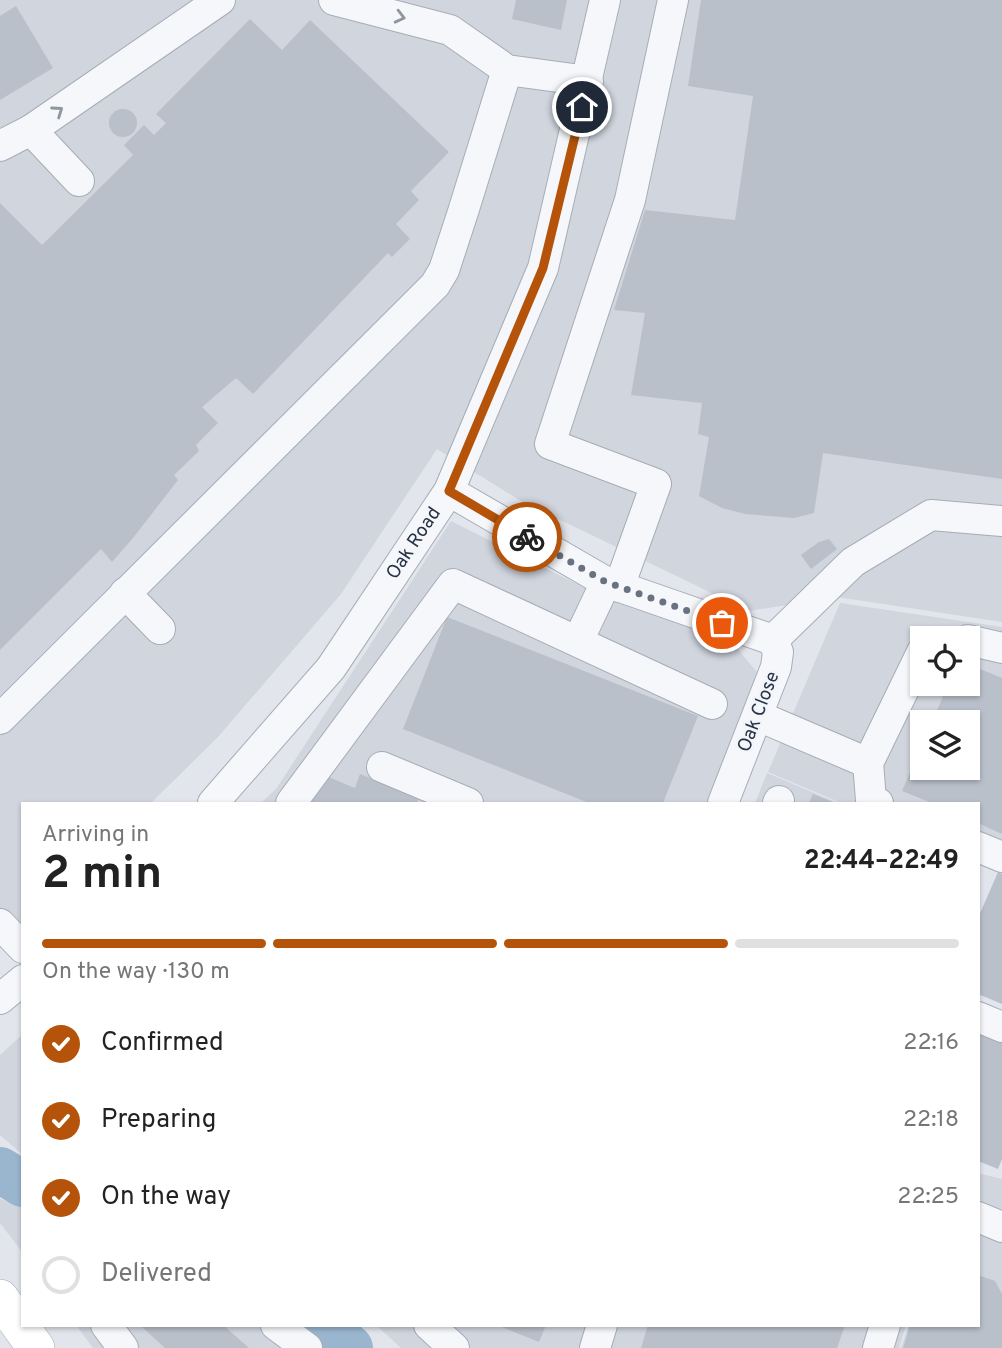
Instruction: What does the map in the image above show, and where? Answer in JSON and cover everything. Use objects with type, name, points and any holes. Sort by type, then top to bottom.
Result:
[{"type":"main road","points":[[0,1298],[36,1348]]},
{"type":"street","points":[[0,146],[31,130],[220,0]]},
{"type":"street","points":[[334,0],[450,30],[506,70],[588,80]]},
{"type":"street","name":"Oak Road","points":[[214,802],[331,668],[449,491],[543,268],[605,0]]},
{"type":"street","points":[[578,641],[612,585],[656,484],[550,444],[630,200],[652,145],[673,0]]},
{"type":"street","points":[[0,719],[435,285],[444,270],[460,224],[506,70]]},
{"type":"street","points":[[31,130],[79,181]]},
{"type":"street","points":[[449,491],[612,585],[773,640],[853,562],[930,515],[1002,521]]},
{"type":"street","points":[[292,802],[453,584],[712,704]]},
{"type":"street","points":[[125,593],[160,629]]},
{"type":"street","name":"Oak Close","points":[[723,802],[776,667],[778,652],[773,640]]},
{"type":"street","points":[[980,643],[1002,648]]},
{"type":"street","points":[[876,802],[871,800],[868,763],[910,677]]},
{"type":"street","points":[[758,716],[868,763]]},
{"type":"street","points":[[382,767],[466,802]]},
{"type":"street","points":[[980,848],[1002,857]]},
{"type":"street","points":[[0,924],[21,946]]},
{"type":"street","points":[[0,999],[21,982]]},
{"type":"street","points":[[980,1018],[1002,1027]]},
{"type":"street","points":[[980,1218],[1002,1227]]},
{"type":"street","points":[[108,1327],[124,1348]]},
{"type":"street","points":[[279,1327],[307,1348]]},
{"type":"street","points":[[431,1327],[454,1348]]},
{"type":"street","points":[[595,1348],[602,1327]]},
{"type":"street","points":[[878,1348],[884,1327]]},
{"type":"shaded area","points":[[0,0],[1002,0],[1002,622],[837,597],[749,611],[521,501],[437,449],[341,594],[218,737],[152,802],[21,802],[21,926],[0,943]]},
{"type":"shaded area","points":[[451,521],[591,591],[732,642],[760,676],[707,802],[262,802],[276,789]]},
{"type":"shaded area","points":[[840,603],[1002,627],[1002,872],[980,863],[980,802],[839,802],[768,772]]},
{"type":"shaded area","points":[[767,773],[836,802],[755,802]]},
{"type":"shaded area","points":[[21,1036],[21,1153],[0,1135],[0,1055]]},
{"type":"shaded area","points":[[980,1174],[1002,1179],[1002,1348],[901,1348],[908,1327],[980,1327]]},
{"type":"shaded area","points":[[0,1199],[21,1205],[21,1250],[0,1223]]},
{"type":"shaded area","points":[[77,1327],[299,1327],[325,1348],[93,1348]]},
{"type":"shaded area","points":[[378,1327],[905,1327],[899,1348],[401,1348]]},
{"type":"building","points":[[516,0],[567,0],[561,30],[512,19]]},
{"type":"building","points":[[701,0],[1002,0],[1002,479],[823,453],[814,513],[794,518],[745,514],[722,508],[699,496],[709,437],[698,434],[702,403],[631,395],[645,313],[614,310],[645,210],[735,220],[753,96],[688,86]]},
{"type":"building","points":[[16,6],[53,68],[0,100],[0,16]]},
{"type":"building","points":[[250,19],[282,50],[310,20],[449,152],[411,191],[419,200],[396,224],[410,239],[392,257],[388,253],[253,394],[236,378],[202,407],[218,423],[196,445],[199,451],[174,475],[178,480],[133,538],[112,562],[101,549],[0,650],[0,203],[42,245],[133,155],[124,145],[144,125],[154,135],[166,123],[156,114]]},
{"type":"building","points":[[123,109],[133,113],[137,123],[133,133],[123,137],[113,133],[109,123],[113,113]]},
{"type":"building","points":[[829,539],[837,549],[811,569],[801,555],[819,542]]},
{"type":"building","points":[[447,617],[698,716],[663,802],[586,802],[403,729]]},
{"type":"building","points":[[980,669],[1002,678],[1002,834],[980,824],[980,802],[930,802],[902,791],[910,772],[910,780],[980,780],[980,710],[937,710],[943,696],[980,696]]},
{"type":"building","points":[[321,774],[355,788],[360,774],[419,797],[417,802],[309,802]]},
{"type":"building","points":[[813,794],[833,802],[809,802]]},
{"type":"building","points":[[998,872],[1002,874],[1002,1004],[980,995],[980,913]]},
{"type":"building","points":[[980,1034],[1002,1043],[1002,1159],[998,1169],[980,1162]]},
{"type":"building","points":[[980,1276],[995,1281],[1002,1294],[1002,1348],[903,1348],[909,1327],[980,1327]]},
{"type":"building","points":[[142,1327],[225,1327],[249,1348],[165,1348]]},
{"type":"building","points":[[502,1327],[545,1327],[539,1342]]},
{"type":"building","points":[[647,1327],[844,1327],[837,1348],[641,1348]]},
{"type":"waterway","points":[[0,1170],[21,1183]]},
{"type":"waterway","points":[[326,1327],[350,1348]]},
{"type":"way so far","points":[[527,537],[606,582],[722,623]]},
{"type":"route","points":[[527,537],[449,491],[543,268],[582,107]]}]
